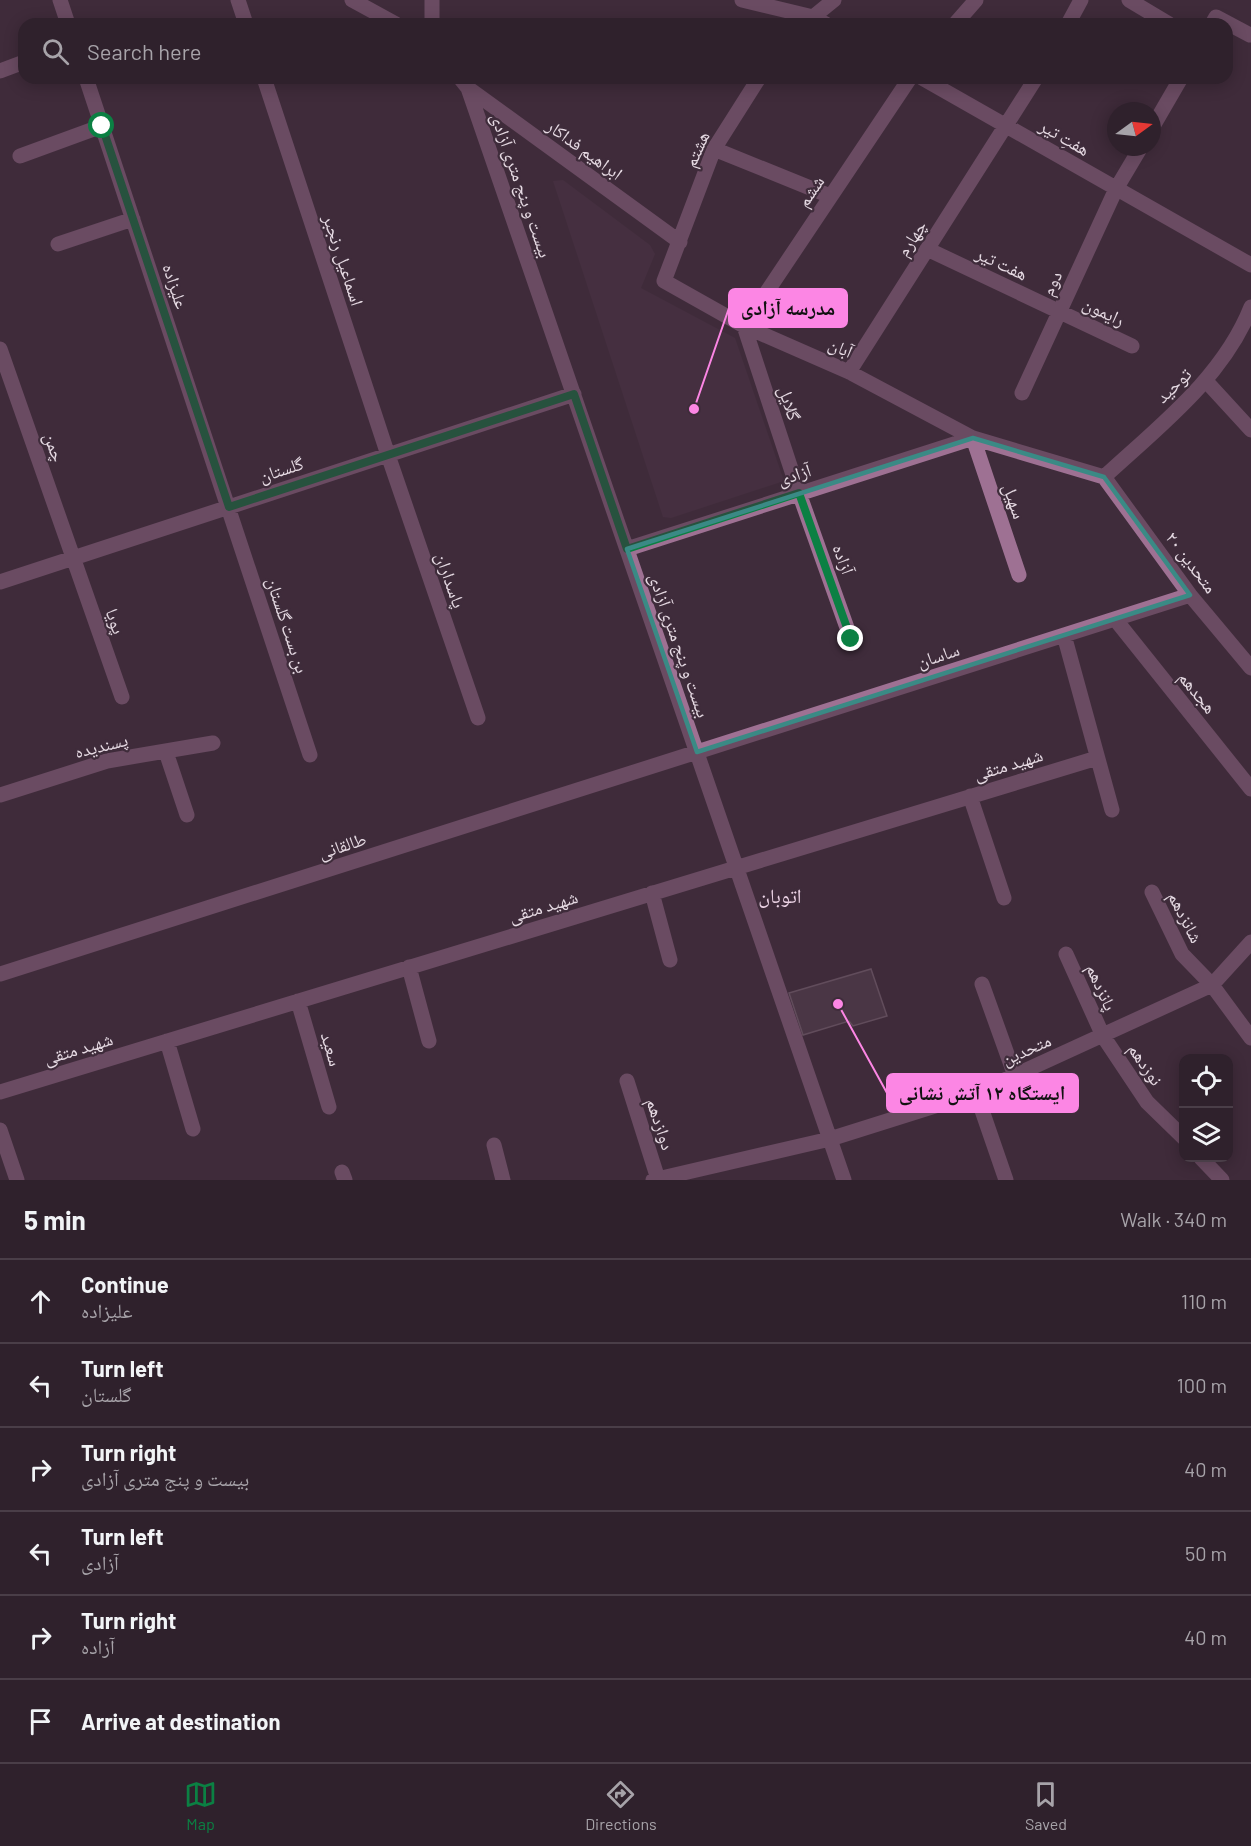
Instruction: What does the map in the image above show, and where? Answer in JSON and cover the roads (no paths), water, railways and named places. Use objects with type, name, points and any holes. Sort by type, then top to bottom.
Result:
[{"type":"street","points":[[60,0],[66,18]]},
{"type":"street","points":[[238,0],[244,18]]},
{"type":"street","points":[[352,0],[385,18]]},
{"type":"street","points":[[432,0],[432,18]]},
{"type":"street","points":[[742,0],[802,18]]},
{"type":"street","points":[[818,18],[834,0]]},
{"type":"street","points":[[960,18],[976,0]]},
{"type":"street","points":[[1071,18],[1081,0]]},
{"type":"street","points":[[1129,0],[1159,18]]},
{"type":"street","points":[[1233,26],[1250,35]]},
{"type":"street","points":[[0,71],[18,64]]},
{"type":"street","name":"علیزاده","points":[[88,84],[229,507]]},
{"type":"street","name":"اسماعیل رنجبر","points":[[266,84],[388,455]]},
{"type":"street","name":"بیست و پنج متری آزادی","points":[[464,84],[574,394],[844,1180]]},
{"type":"street","name":"ابراهیم فداکار","points":[[465,84],[680,242]]},
{"type":"street","name":"هشتم","points":[[680,242],[714,149],[755,84]]},
{"type":"street","name":"ششم","points":[[744,326],[906,84]]},
{"type":"street","name":"هفتِ تیر","points":[[932,84],[1251,265]]},
{"type":"street","name":"چهارم","points":[[849,372],[1032,84]]},
{"type":"street","points":[[1161,112],[1178,84]]},
{"type":"street","points":[[20,156],[102,126]]},
{"type":"street","points":[[714,149],[830,196]]},
{"type":"street","name":"دوم","points":[[1022,393],[1116,189],[1136,156]]},
{"type":"street","points":[[58,244],[133,219]]},
{"type":"street","name":"آبان","points":[[680,242],[664,281],[744,326],[849,372],[973,438],[1104,477]]},
{"type":"street","name":"هفت تیر","points":[[927,249],[1060,311]]},
{"type":"street","name":"توحید","points":[[1104,477],[1206,381],[1245,323],[1251,307]]},
{"type":"street","name":"رایمون","points":[[1060,311],[1132,346]]},
{"type":"street","name":"گلایل","points":[[744,326],[799,493]]},
{"type":"street","name":"چمن","points":[[0,349],[74,558]]},
{"type":"street","points":[[1206,381],[1251,430]]},
{"type":"street","name":"گلستان","points":[[1,577],[74,558],[574,394]]},
{"type":"street","name":"آزادی","points":[[627,549],[973,438]]},
{"type":"street","name":"سهیل","points":[[973,438],[1019,575]]},
{"type":"street","name":"پاسداران","points":[[388,455],[478,718]]},
{"type":"street","name":"متحدین ۲۰","points":[[1104,477],[1190,594],[1251,668]]},
{"type":"street","name":"آزاده","points":[[799,493],[851,639]]},
{"type":"street","name":"بن بست گلستان","points":[[229,507],[310,755]]},
{"type":"street","name":"پویا","points":[[74,558],[122,697]]},
{"type":"street","name":"ساسان","points":[[697,752],[1190,594]]},
{"type":"street","name":"هجدهم","points":[[1115,619],[1251,789]]},
{"type":"street","points":[[1064,635],[1112,810]]},
{"type":"street","name":"پسندیده","points":[[0,795],[107,761],[213,743]]},
{"type":"street","points":[[166,752],[187,815]]},
{"type":"street","name":"طالقانی","points":[[0,974],[697,752]]},
{"type":"street","name":"شهید متقی","points":[[0,1092],[1097,758]]},
{"type":"street","points":[[970,796],[1004,898]]},
{"type":"street","name":"شانزدهم","points":[[1152,892],[1182,954],[1212,985],[1251,1038]]},
{"type":"street","points":[[652,893],[670,960]]},
{"type":"street","name":"متحدین","points":[[655,1179],[830,1140],[975,1093],[1212,985],[1251,942]]},
{"type":"street","name":"پانزدهم","points":[[1066,954],[1103,1036]]},
{"type":"street","points":[[409,967],[429,1041]]},
{"type":"street","points":[[982,984],[1014,1076]]},
{"type":"street","name":"سعید","points":[[298,1001],[329,1107]]},
{"type":"street","name":"نوزدهم","points":[[1103,1036],[1147,1101],[1179,1133]]},
{"type":"street","points":[[167,1041],[194,1128]]},
{"type":"street","name":"دوازدهم","points":[[627,1081],[655,1179]]},
{"type":"street","points":[[975,1093],[1006,1180]]},
{"type":"street","points":[[0,1130],[17,1180]]},
{"type":"street","points":[[494,1145],[503,1180]]},
{"type":"street","points":[[1205,1162],[1222,1180]]},
{"type":"place","name":"مدرسه آزادی","points":[[694,409]]},
{"type":"place","name":"ایستگاه ۱۲ آتش نشانی","points":[[838,1004]]},
{"type":"district","name":"اتوبان","points":[[780,895]]}]
